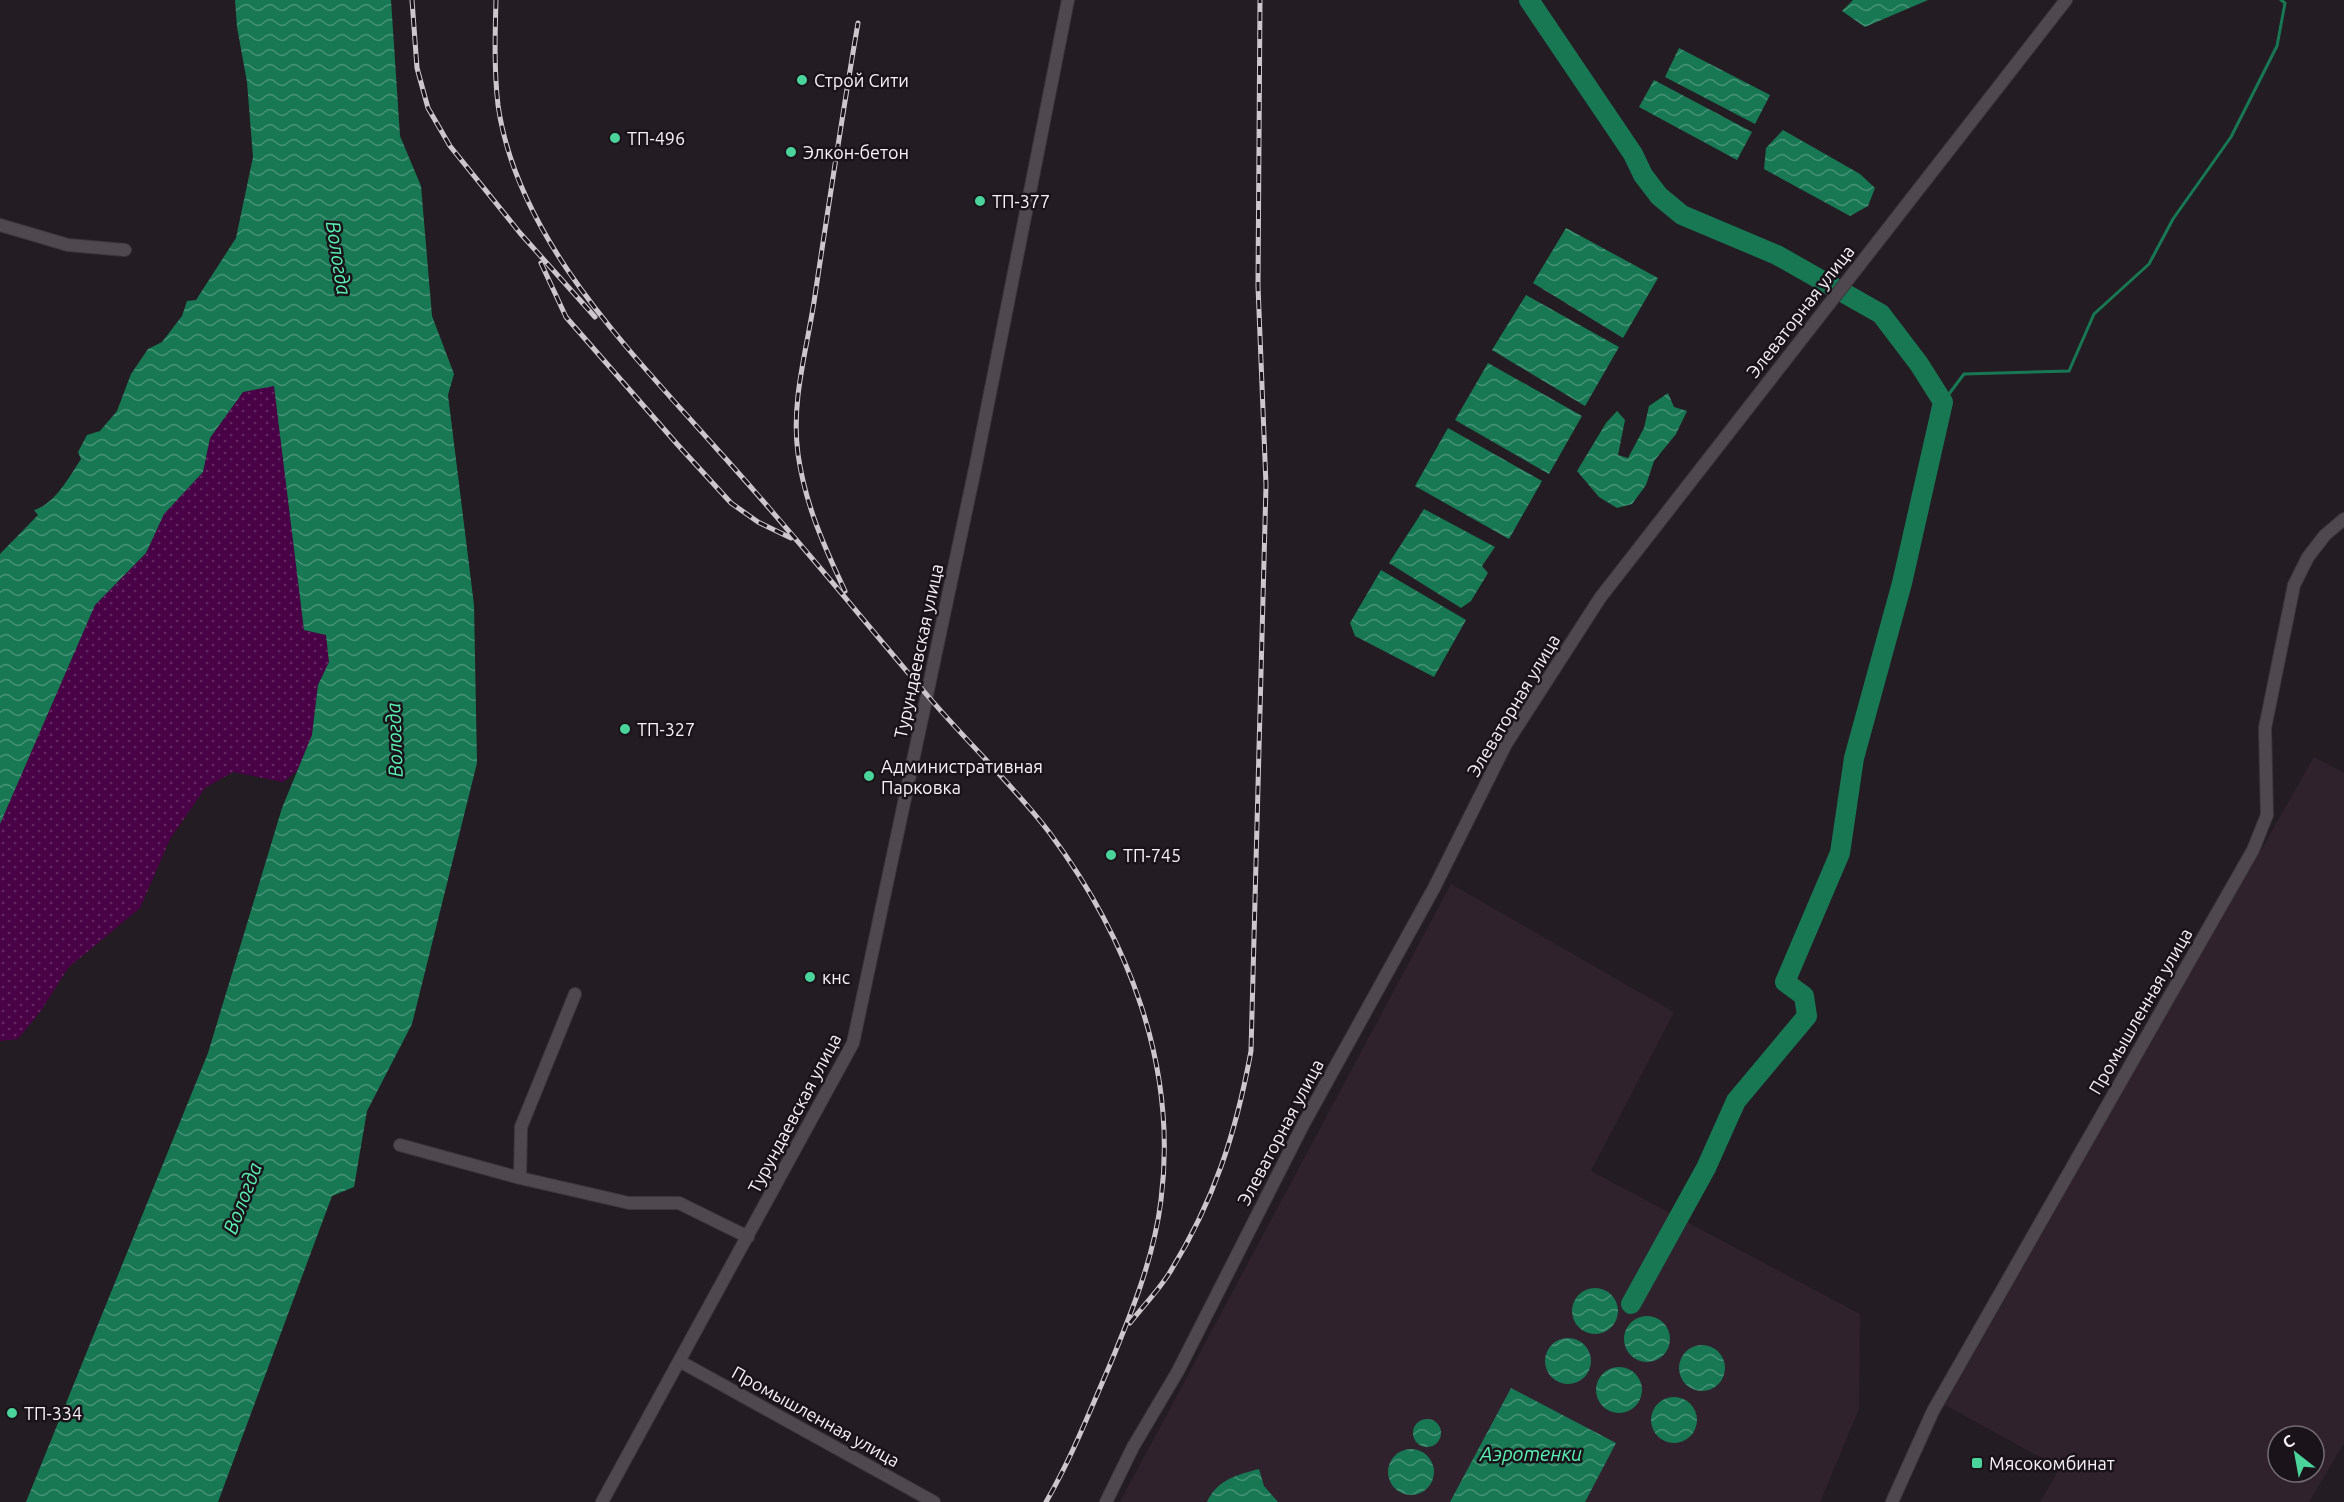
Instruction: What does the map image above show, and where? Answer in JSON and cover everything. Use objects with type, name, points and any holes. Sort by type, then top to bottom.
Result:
[{"type":"street","name":"Турундаевская улица","points":[[602,1502],[681,1362],[853,1042],[976,464],[1068,0]]},
{"type":"street","name":"Элеваторная улица","points":[[1106,1502],[1133,1447],[1178,1371],[1303,1125],[1434,888],[1506,744],[1600,598],[2066,0]]},
{"type":"street","points":[[0,225],[68,245],[125,250]]},
{"type":"street","name":"Промышленная улица","points":[[1892,1502],[1933,1411],[2253,850],[2267,815],[2265,728],[2294,585],[2308,556],[2325,535],[2344,519]]},
{"type":"street","points":[[520,1178],[521,1127],[574,994]]},
{"type":"street","points":[[400,1145],[520,1178],[629,1203],[679,1203],[748,1237]]},
{"type":"street","name":"Промышленная улица","points":[[681,1362],[934,1502]]},
{"type":"shaded area","points":[[274,385],[304,630],[326,635],[329,662],[318,685],[312,735],[297,771],[283,782],[233,772],[205,788],[170,839],[140,908],[68,968],[40,1012],[18,1039],[0,1041],[0,824],[95,605],[146,553],[164,514],[203,472],[210,438],[243,392]]},
{"type":"shaded area","points":[[2314,757],[2344,773],[2344,1443],[2326,1473],[2326,1424],[2266,1424],[2266,1484],[2320,1484],[2309,1502],[2040,1502],[2060,1468],[1945,1405]]},
{"type":"shaded area","points":[[1451,884],[1674,1012],[1591,1171],[1860,1314],[1859,1409],[1820,1502],[1120,1502]]},
{"type":"water","name":"Вологда","points":[[235,0],[391,0],[400,136],[421,186],[432,316],[454,374],[448,395],[474,605],[477,763],[412,1024],[367,1111],[354,1187],[332,1196],[218,1502],[26,1502],[208,1053],[282,808],[312,735],[318,685],[329,662],[326,635],[304,630],[274,386],[243,392],[210,438],[203,472],[164,514],[146,553],[95,605],[0,824],[0,554],[38,515],[34,510],[48,502],[61,489],[81,459],[78,452],[87,435],[100,431],[117,411],[131,374],[148,349],[162,342],[182,316],[187,301],[196,300],[236,238],[253,157],[247,82],[237,27]]},
{"type":"water","points":[[1853,0],[1928,0],[1865,27],[1842,11]]},
{"type":"water","points":[[1679,48],[1770,95],[1755,124],[1665,77]]},
{"type":"water","points":[[1654,80],[1752,132],[1737,160],[1639,107]]},
{"type":"water","points":[[1783,130],[1860,174],[1875,188],[1868,206],[1850,216],[1764,169],[1766,148]]},
{"type":"water","points":[[1566,228],[1658,278],[1623,338],[1533,283]]},
{"type":"water","points":[[1526,295],[1619,347],[1585,406],[1492,350]]},
{"type":"water","points":[[1488,363],[1582,416],[1549,474],[1455,420]]},
{"type":"water","points":[[1668,393],[1674,407],[1687,411],[1676,434],[1654,461],[1646,485],[1632,504],[1617,508],[1599,497],[1577,471],[1606,423],[1617,411],[1625,420],[1618,455],[1628,458],[1644,428],[1649,406]]},
{"type":"water","points":[[1448,428],[1542,481],[1509,539],[1415,486]]},
{"type":"water","points":[[1424,509],[1495,547],[1482,566],[1488,573],[1471,601],[1461,608],[1389,563]]},
{"type":"water","points":[[1381,570],[1466,620],[1434,677],[1355,636],[1350,623]]},
{"type":"water","points":[[1595,1288],[1611,1295],[1618,1311],[1611,1327],[1595,1334],[1579,1327],[1572,1311],[1579,1295]]},
{"type":"water","points":[[1647,1316],[1663,1323],[1670,1339],[1663,1355],[1647,1362],[1631,1355],[1624,1339],[1631,1323]]},
{"type":"water","points":[[1568,1338],[1584,1345],[1591,1361],[1584,1377],[1568,1384],[1552,1377],[1545,1361],[1552,1345]]},
{"type":"water","points":[[1702,1345],[1718,1352],[1725,1368],[1718,1384],[1702,1391],[1686,1384],[1679,1368],[1686,1352]]},
{"type":"water","points":[[1619,1367],[1635,1374],[1642,1390],[1635,1406],[1619,1413],[1603,1406],[1596,1390],[1603,1374]]},
{"type":"water","name":"Аэротенки","points":[[1511,1388],[1616,1443],[1585,1502],[1450,1502]]},
{"type":"water","points":[[1674,1397],[1690,1404],[1697,1420],[1690,1436],[1674,1443],[1658,1436],[1651,1420],[1658,1404]]},
{"type":"water","points":[[1427,1419],[1437,1423],[1441,1433],[1437,1443],[1427,1447],[1417,1443],[1413,1433],[1417,1423]]},
{"type":"water","points":[[1411,1449],[1427,1456],[1434,1472],[1427,1488],[1411,1495],[1395,1488],[1388,1472],[1395,1456]]},
{"type":"water","points":[[1259,1469],[1264,1486],[1278,1502],[1207,1502],[1222,1483],[1235,1476]]},
{"type":"waterway","points":[[1529,0],[1659,196],[1682,215],[1777,255],[1881,314],[1919,364],[1943,402],[1902,583],[1854,758],[1840,853],[1785,982],[1804,996],[1807,1016],[1736,1101],[1706,1168],[1631,1304]]},
{"type":"waterway","points":[[1943,402],[1964,374],[2069,371],[2094,314],[2149,264],[2173,219],[2231,137],[2277,46],[2285,3],[2281,0]]},
{"type":"railway","points":[[412,0],[417,68],[428,108],[450,146],[520,233],[595,317]]},
{"type":"railway","points":[[496,0],[495,52],[498,105],[509,154],[528,201],[553,247],[614,332],[770,509],[927,695],[1049,832],[1102,915],[1124,960],[1141,1005],[1154,1053],[1162,1101],[1164,1150],[1158,1222],[1141,1285],[1125,1327],[1079,1436],[1046,1502]]},
{"type":"railway","points":[[1130,1323],[1170,1272],[1199,1219],[1230,1138],[1251,1051],[1266,485],[1258,286],[1260,0]]},
{"type":"railway","points":[[845,591],[823,541],[805,490],[798,454],[796,415],[800,378],[858,23]]},
{"type":"railway","points":[[541,263],[566,317],[677,444],[731,503],[758,522],[791,538]]},
{"type":"place","name":"Строй Сити","points":[[802,80]]},
{"type":"place","name":"ТП-496","points":[[615,138]]},
{"type":"place","name":"Элкон-бетон","points":[[791,152]]},
{"type":"place","name":"ТП-377","points":[[980,201]]},
{"type":"place","name":"ТП-327","points":[[625,729]]},
{"type":"place","name":"Административная Парковка","points":[[869,776]]},
{"type":"place","name":"ТП-745","points":[[1111,855]]},
{"type":"place","name":"кнс","points":[[810,977]]},
{"type":"place","name":"ТП-334","points":[[12,1413]]},
{"type":"place","name":"Мясокомбинат","points":[[1977,1463]]}]
